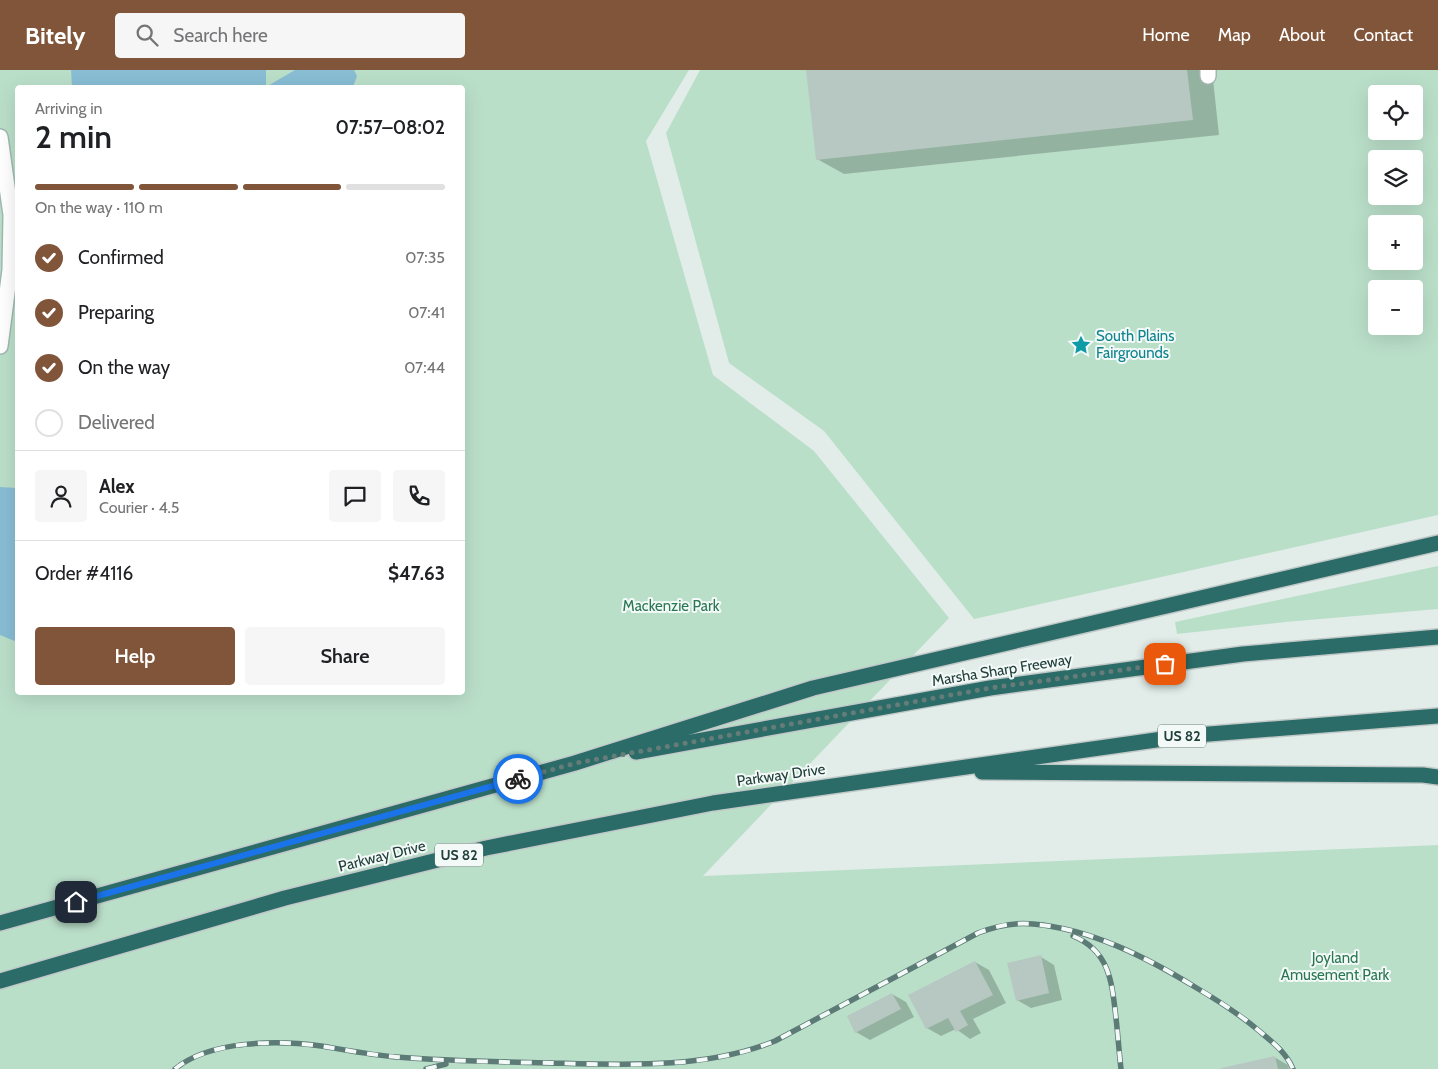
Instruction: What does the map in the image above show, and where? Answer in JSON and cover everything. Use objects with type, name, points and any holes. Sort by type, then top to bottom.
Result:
[{"type":"highway","points":[[0,923],[576,763],[813,688],[1438,543]]},
{"type":"highway","name":"Marsha Sharp Freeway","points":[[576,763],[990,688],[1243,654],[1438,637]]},
{"type":"highway","name":"US 82","points":[[928,772],[1184,736],[1438,716]]},
{"type":"highway","points":[[928,772],[1423,775],[1438,777]]},
{"type":"highway","name":"Parkway Drive","points":[[0,982],[284,898],[486,848],[713,803],[928,772]]},
{"type":"street","points":[[0,137],[11,215],[10,270],[0,346]]},
{"type":"green space","name":"Mackenzie Park","points":[[0,70],[689,70],[646,141],[713,375],[814,451],[949,618],[703,876],[1438,845],[1438,1069],[0,1069]]},
{"type":"green space","name":"South Plains Fairgrounds","points":[[700,70],[1438,70],[1438,515],[974,619],[824,431],[729,363],[666,133]]},
{"type":"green space","points":[[1438,566],[1438,609],[1285,622],[1177,634],[1175,622]]},
{"type":"water","points":[[71,70],[266,70],[266,85],[72,85]]},
{"type":"water","points":[[295,70],[354,70],[357,76],[354,85],[269,85]]},
{"type":"water","points":[[0,487],[15,488],[15,641],[0,635]]},
{"type":"building","points":[[806,70],[1187,70],[1193,120],[816,160]]},
{"type":"building","points":[[1041,955],[1049,993],[1016,1001],[1007,963]]},
{"type":"building","points":[[975,961],[993,995],[960,1011],[968,1025],[956,1032],[948,1018],[926,1029],[908,995]]},
{"type":"building","points":[[892,993],[901,1009],[855,1033],[847,1016]]},
{"type":"building","points":[[1275,1056],[1278,1069],[1221,1069],[1221,1068]]},
{"type":"railway","points":[[175,1069],[190,1059],[207,1052],[225,1047],[265,1043],[304,1044],[396,1057],[493,1062],[637,1064],[694,1061],[721,1057],[775,1041],[978,933],[1005,925],[1019,924],[1055,927],[1097,938],[1157,965],[1243,1018],[1278,1047],[1293,1069]]},
{"type":"railway","points":[[1073,936],[1095,950],[1107,969],[1113,993],[1121,1069]]},
{"type":"railway","points":[[426,1069],[446,1064]]},
{"type":"way so far","points":[[518,779],[576,763],[990,688],[1165,664]]},
{"type":"place","name":"South Plains Fairgrounds","points":[[1081,345]]},
{"type":"route","points":[[76,902],[518,779]]},
{"type":"park label","name":"Joyland Amusement Park","points":[[1335,966]]}]
